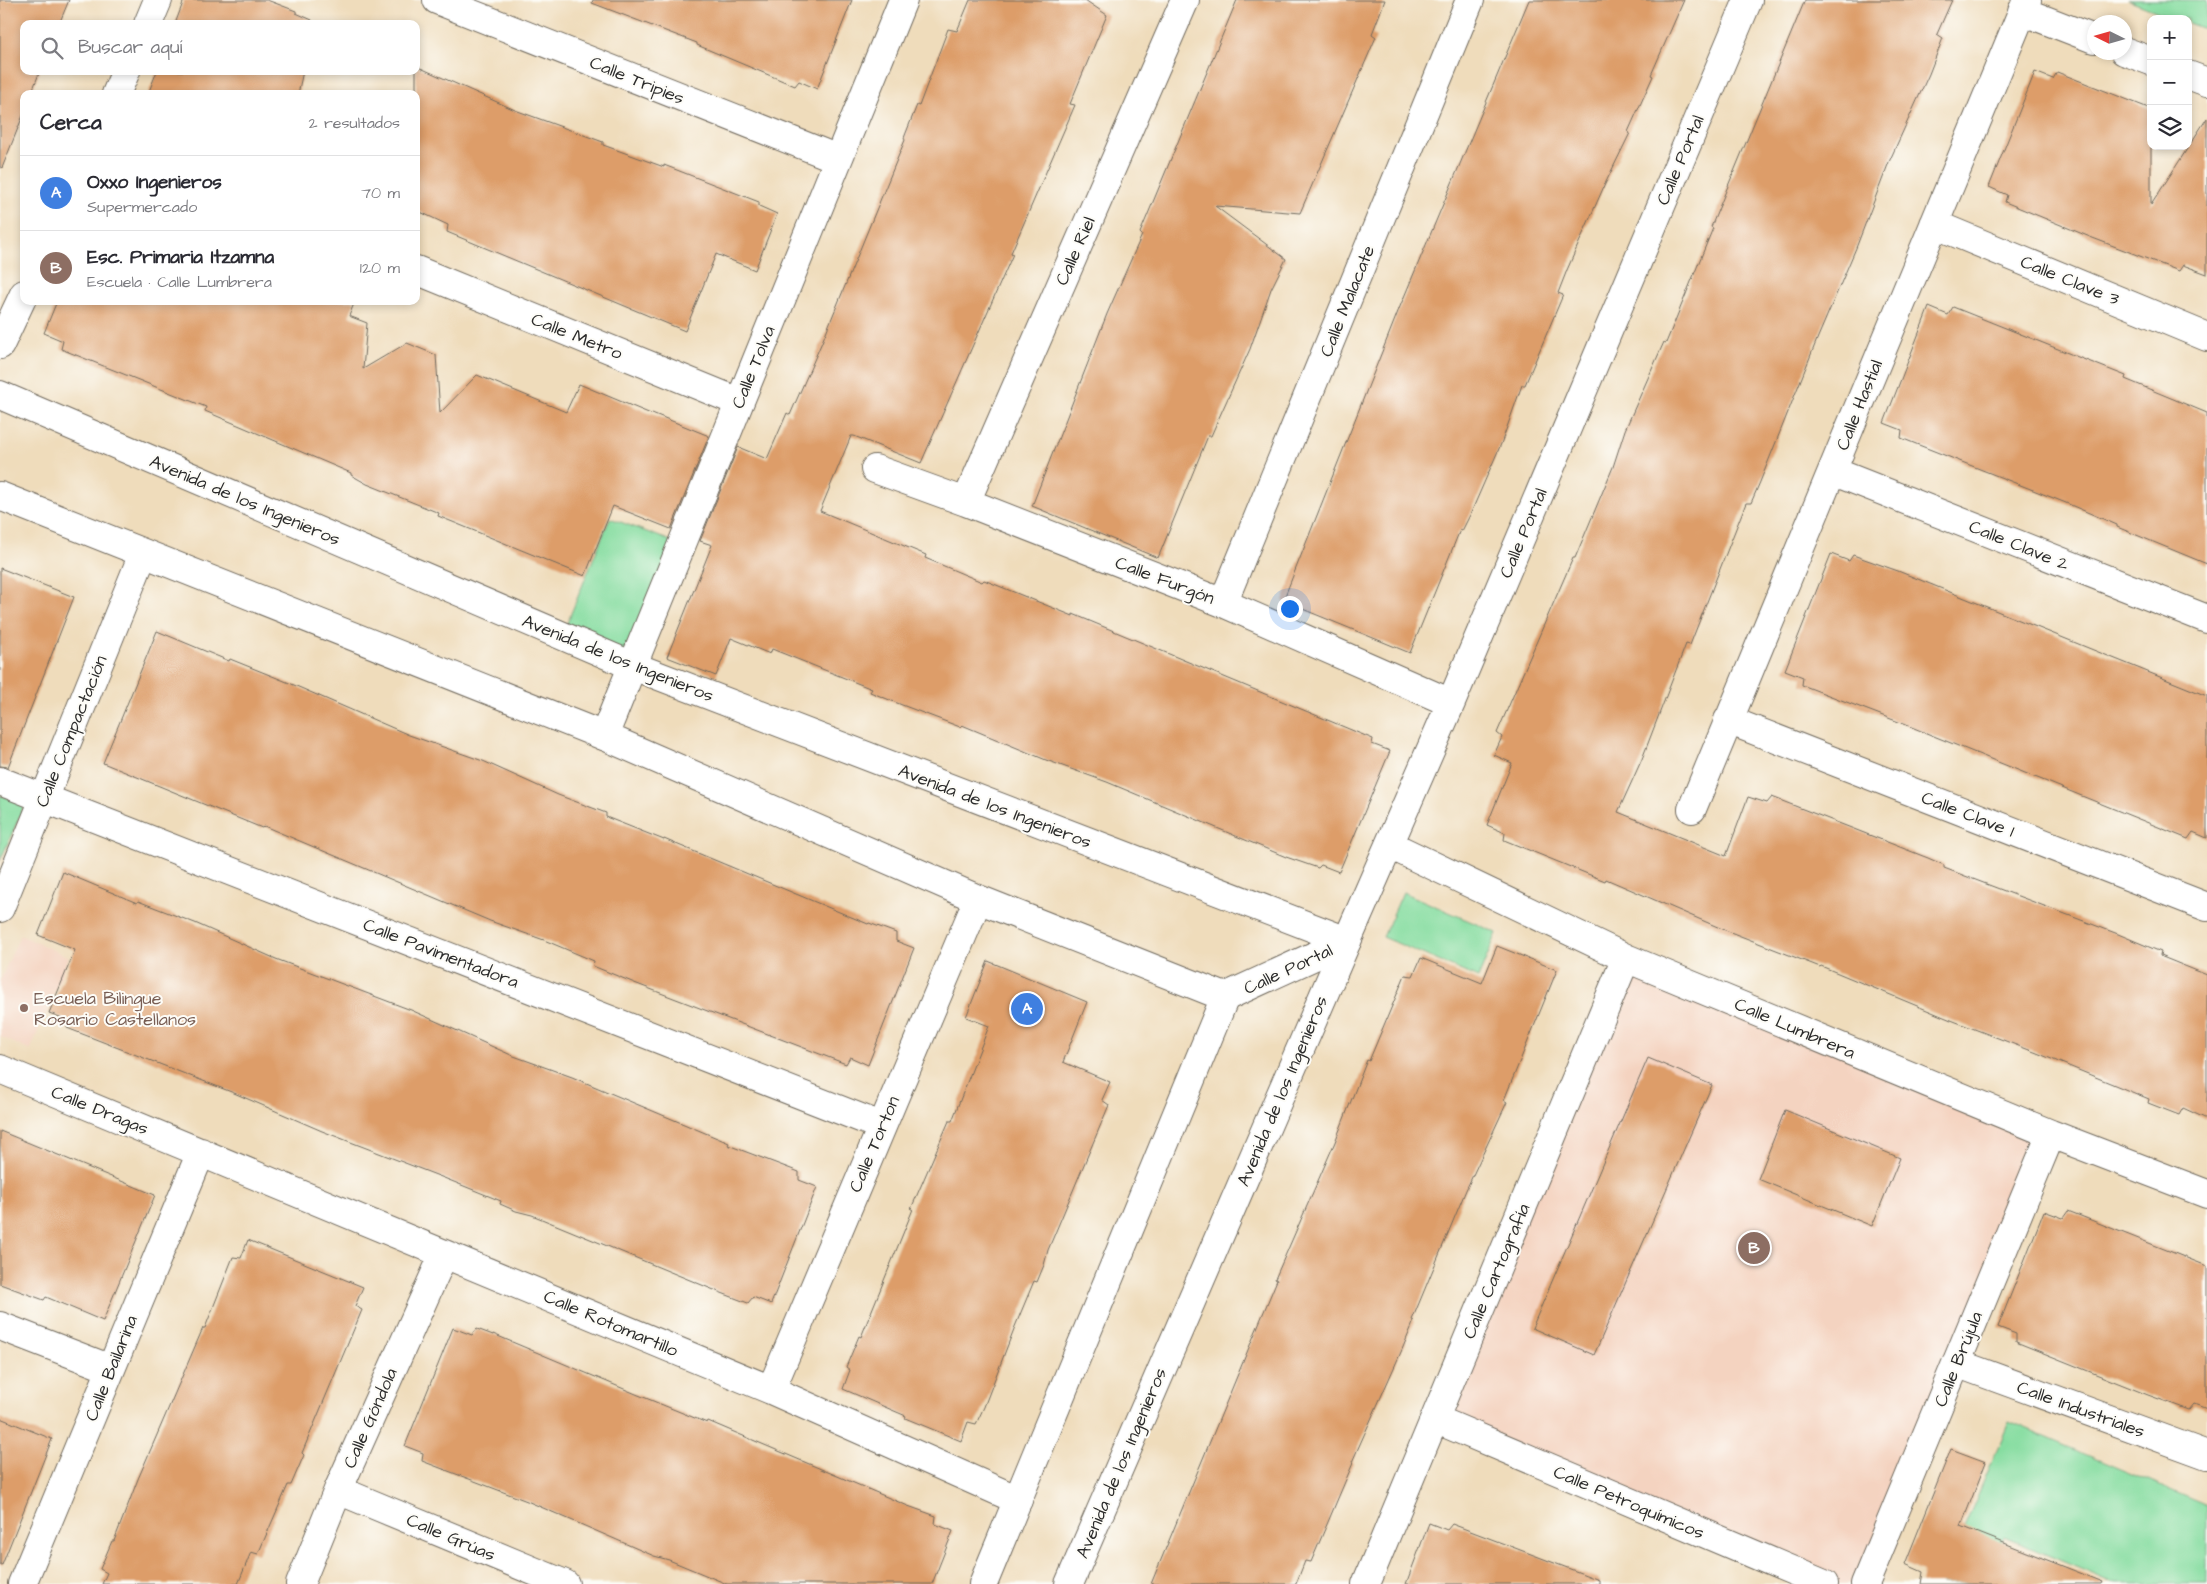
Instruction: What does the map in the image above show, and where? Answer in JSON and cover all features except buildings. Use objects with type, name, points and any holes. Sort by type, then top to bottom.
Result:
[{"type":"street","points":[[150,20],[158,0]]},
{"type":"street","name":"Calle Tripies","points":[[437,0],[838,159]]},
{"type":"street","name":"Calle Tolva","points":[[604,736],[903,0]]},
{"type":"street","name":"Calle Riel","points":[[966,502],[1185,0]]},
{"type":"street","name":"Calle Malacate","points":[[1223,603],[1470,0]]},
{"type":"street","name":"Calle Portal","points":[[1225,997],[1347,942],[1451,703],[1748,0]]},
{"type":"street","points":[[2024,6],[2087,36]]},
{"type":"street","name":"Calle Hastial","points":[[1692,809],[2024,6]]},
{"type":"street","points":[[2132,53],[2149,60]]},
{"type":"street","points":[[118,90],[124,75]]},
{"type":"street","points":[[2192,76],[2207,82]]},
{"type":"street","name":"Calle Clave 3","points":[[1934,224],[2207,337]]},
{"type":"street","name":"Calle Metro","points":[[420,272],[739,402]]},
{"type":"street","points":[[0,346],[20,303]]},
{"type":"street","name":"Avenida de los Ingenieros","points":[[0,395],[633,666],[1347,942],[1069,1584]]},
{"type":"street","name":"Calle Furgón","points":[[875,469],[966,502],[1223,603],[1451,703]]},
{"type":"street","name":"Calle Clave 2","points":[[1832,471],[2207,620]]},
{"type":"street","points":[[0,496],[604,736],[978,899],[1225,997],[983,1584]]},
{"type":"street","name":"Calle Compactación","points":[[0,908],[143,554]]},
{"type":"street","name":"Calle Clave 1","points":[[1728,720],[2207,907]]},
{"type":"street","name":"Calle Pavimentadora","points":[[0,781],[881,1126]]},
{"type":"street","name":"Calle Lumbrera","points":[[1390,845],[1626,958],[2050,1134],[2207,1194]]},
{"type":"street","name":"Calle Torton","points":[[771,1390],[978,899]]},
{"type":"street","name":"Calle Cartografía","points":[[1366,1584],[1626,958]]},
{"type":"street","name":"Calle Dragas","points":[[0,1069],[201,1152]]},
{"type":"street","name":"Calle Brújula","points":[[1865,1584],[2050,1134]]},
{"type":"street","name":"Calle Rotomartillo","points":[[201,1152],[771,1390],[1018,1500]]},
{"type":"street","name":"Calle Bailarina","points":[[22,1584],[201,1152]]},
{"type":"street","name":"Calle Góndola","points":[[300,1584],[338,1490],[444,1254]]},
{"type":"street","points":[[0,1326],[111,1369]]},
{"type":"street","name":"Calle Industriales","points":[[1956,1363],[2207,1455]]},
{"type":"street","name":"Calle Petroquímicos","points":[[1435,1419],[1824,1584]]},
{"type":"street","name":"Calle Grúas","points":[[338,1490],[565,1584]]},
{"type":"shaded area","name":"Escuela Bilingue Rosario Castellanos","points":[[20,935],[69,957],[30,1051],[0,1036],[0,981]]},
{"type":"shaded area","points":[[1626,958],[2051,1134],[1865,1584],[1824,1584],[1435,1419]]},
{"type":"green space","points":[[2127,0],[2207,0],[2207,30],[2192,24],[2192,15],[2166,15]]},
{"type":"green space","points":[[610,518],[676,543],[633,666],[561,638]]},
{"type":"green space","points":[[0,795],[25,804],[0,861]]},
{"type":"green space","points":[[1403,892],[1497,933],[1478,978],[1383,937]]},
{"type":"green space","points":[[2009,1422],[2207,1506],[2207,1584],[2116,1584],[2005,1537],[1985,1584],[1940,1584]]},
{"type":"place","name":"Escuela Bilingue Rosario Castellanos","points":[[24,1008]]},
{"type":"place","name":"Oxxo Ingenieros","points":[[1027,1009]]},
{"type":"place","name":"Esc. Primaria Itzamna","points":[[1754,1248]]}]
